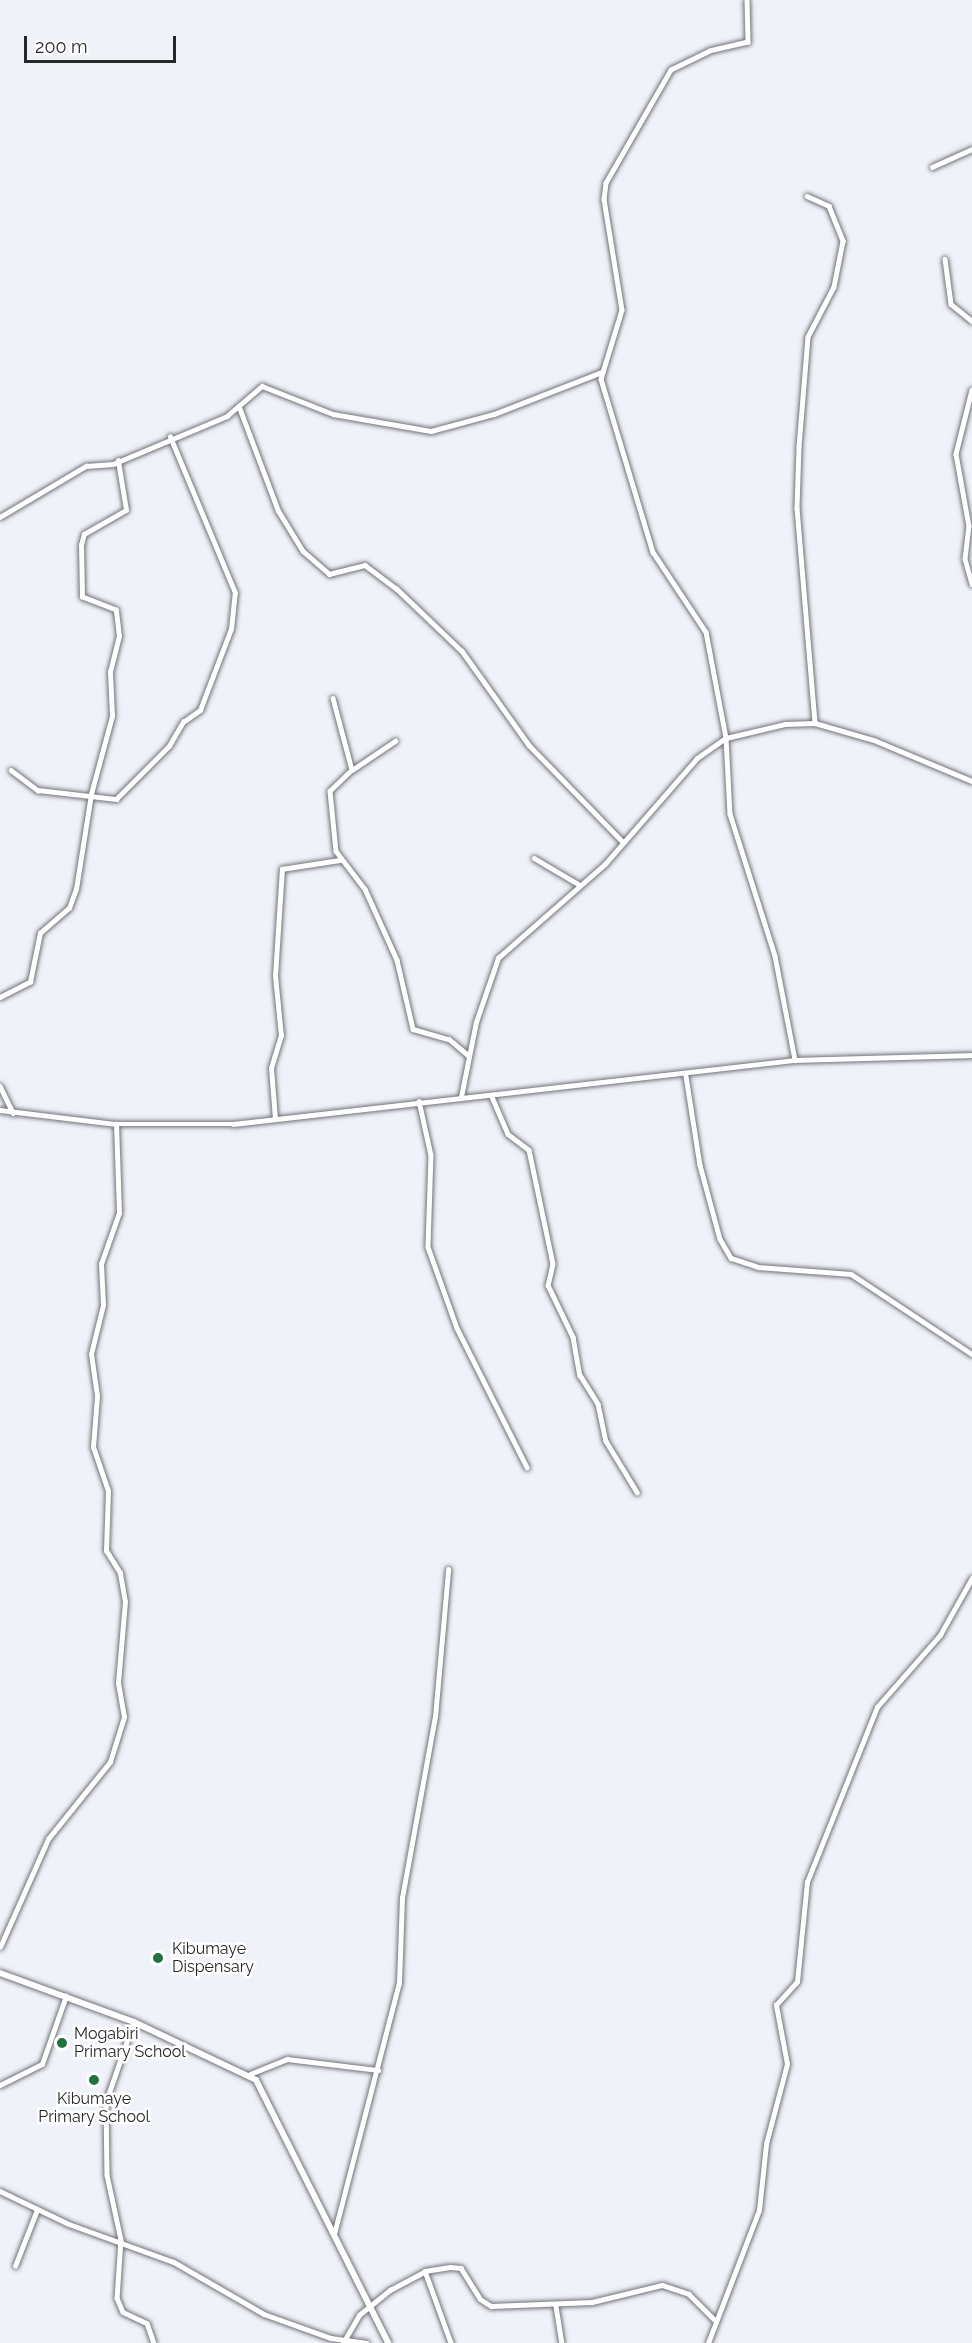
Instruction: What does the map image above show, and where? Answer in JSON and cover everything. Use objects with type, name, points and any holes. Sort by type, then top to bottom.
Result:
[{"type":"main road","points":[[0,1973],[134,2022],[250,2074],[266,2095],[369,2310],[388,2343]]},
{"type":"street","points":[[747,0],[748,42],[710,51],[671,70],[606,183],[604,199],[622,305],[602,372],[653,552],[706,632],[726,738],[734,832],[772,946],[795,1060]]},
{"type":"street","points":[[932,166],[972,149]]},
{"type":"street","points":[[807,196],[829,206],[843,241],[834,287],[808,337],[799,447],[796,508],[815,723]]},
{"type":"street","points":[[945,259],[951,303],[972,321]]},
{"type":"street","points":[[0,517],[86,466],[118,461],[239,406],[248,393],[266,386],[333,414],[431,431],[494,414],[602,372]]},
{"type":"street","points":[[972,390],[956,454],[969,526],[965,560],[972,584]]},
{"type":"street","points":[[239,406],[281,516],[303,551],[329,574],[365,565],[396,588],[462,651],[530,744],[622,842]]},
{"type":"street","points":[[11,770],[32,789],[91,794],[111,800],[123,795],[183,722],[197,714],[234,620],[231,574],[170,437]]},
{"type":"street","points":[[0,997],[30,982],[40,933],[73,900],[91,794],[112,716],[110,672],[119,636],[116,610],[82,597],[81,546],[84,534],[126,510],[118,461]]},
{"type":"street","points":[[333,698],[352,770]]},
{"type":"street","points":[[461,1097],[469,1056],[498,958],[580,885],[697,758],[726,738],[785,724],[815,723],[874,740],[972,781]]},
{"type":"street","points":[[395,741],[352,770],[330,791],[340,860],[366,889],[397,960],[413,1029],[449,1039],[469,1056]]},
{"type":"street","points":[[534,858],[580,885]]},
{"type":"street","points":[[275,1119],[271,1068],[281,1036],[275,976],[282,870],[340,860]]},
{"type":"street","points":[[0,1111],[116,1124],[275,1119],[419,1101],[492,1097],[686,1076],[795,1060],[972,1055]]},
{"type":"street","points":[[686,1076],[700,1166],[720,1239],[731,1258],[758,1267],[851,1274],[972,1354]]},
{"type":"street","points":[[0,1086],[13,1113]]},
{"type":"street","points":[[492,1097],[508,1134],[529,1150],[553,1264],[548,1285],[573,1337],[580,1375],[598,1404],[606,1441],[637,1492]]},
{"type":"street","points":[[419,1101],[431,1155],[432,1259],[484,1388],[527,1467]]},
{"type":"street","points":[[0,1947],[48,1839],[110,1762],[124,1717],[118,1683],[125,1602],[120,1574],[106,1551],[108,1491],[93,1447],[97,1396],[91,1354],[103,1305],[101,1264],[119,1213],[116,1124]]},
{"type":"street","points":[[334,2234],[399,1983],[402,1898],[435,1717],[448,1570]]},
{"type":"street","points":[[708,2343],[759,2210],[766,2144],[788,2064],[776,2005],[799,1976],[807,1882],[877,1707],[940,1635],[972,1578]]},
{"type":"street","points":[[0,2085],[42,2064],[66,1996]]},
{"type":"street","points":[[134,2022],[105,2108],[107,2175],[120,2240],[117,2298],[123,2312],[147,2323],[154,2343]]},
{"type":"street","points":[[250,2074],[287,2059],[378,2070]]},
{"type":"street","points":[[0,2191],[37,2210],[174,2262],[264,2314],[343,2341],[367,2343]]},
{"type":"street","points":[[15,2266],[37,2210]]},
{"type":"street","points":[[343,2341],[369,2310],[390,2290],[425,2271],[461,2268],[480,2299],[491,2306],[556,2306],[662,2285],[689,2294],[716,2321]]},
{"type":"street","points":[[425,2271],[452,2343]]},
{"type":"street","points":[[556,2306],[562,2343]]},
{"type":"place","name":"Kibumaye Dispensary","points":[[158,1958]]},
{"type":"place","name":"Mogabiri Primary School","points":[[62,2043]]},
{"type":"place","name":"Kibumaye Primary School","points":[[94,2080]]}]
